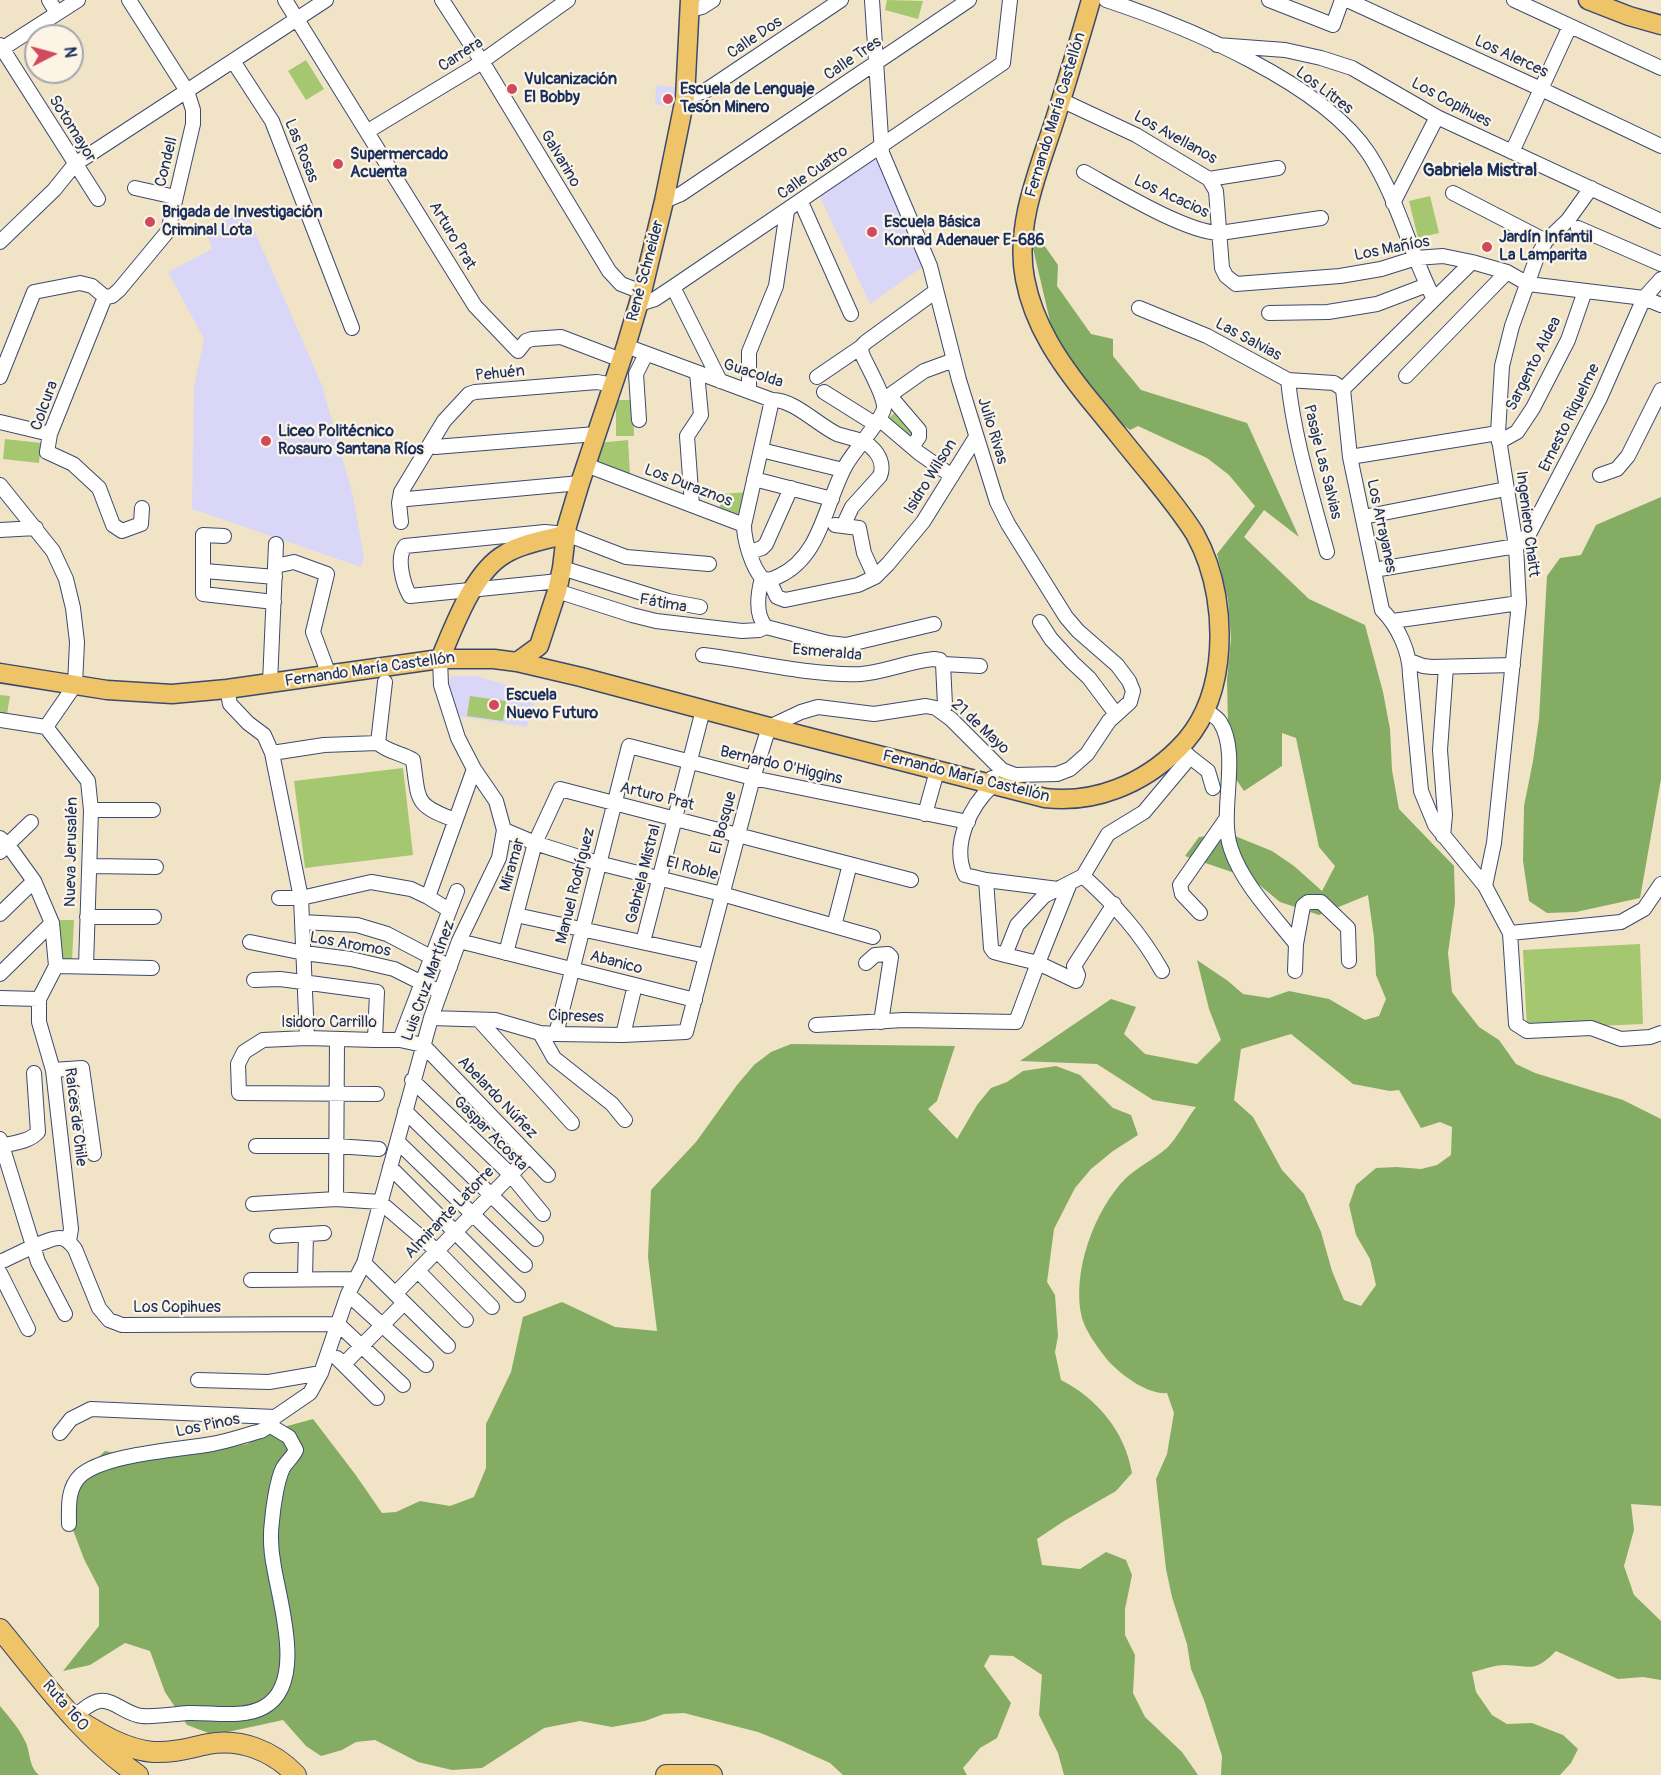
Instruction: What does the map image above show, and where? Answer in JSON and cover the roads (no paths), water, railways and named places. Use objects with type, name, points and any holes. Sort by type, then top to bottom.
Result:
[{"type":"highway","name":"Ruta 160","points":[[0,1629],[73,1717],[107,1751],[138,1775]]},
{"type":"highway","name":"Ruta 160","points":[[0,1648],[67,1729],[117,1775]]},
{"type":"highway","points":[[73,1717],[105,1737],[139,1750],[163,1752],[187,1750],[217,1743],[245,1745],[277,1758],[296,1775]]},
{"type":"highway","points":[[666,1775],[712,1775]]},
{"type":"main road","name":"Fernando María Castellón","points":[[0,673],[124,692],[156,694],[227,689],[440,659],[481,658],[517,662],[1054,799],[1092,797],[1117,789],[1185,752],[1206,710],[1216,675],[1220,634],[1215,590],[1202,549],[1178,509],[1074,380],[1053,350],[1036,317],[1027,286],[1023,259],[1026,217],[1091,0]]},
{"type":"main road","points":[[1588,0],[1629,16],[1661,25]]},
{"type":"main road","name":"René Schneider","points":[[539,646],[560,580],[566,534],[580,483],[624,353],[664,201],[685,98],[690,5]]},
{"type":"main road","points":[[440,659],[471,590],[502,555],[566,534]]},
{"type":"main road","points":[[517,662],[539,646],[550,669]]},
{"type":"street","points":[[48,0],[57,13]]},
{"type":"street","points":[[1,48],[78,0]]},
{"type":"street","name":"Condell","points":[[105,297],[112,296],[118,291],[168,231],[193,124],[192,103],[187,91],[129,0]]},
{"type":"street","name":"Arturo Prat","points":[[285,0],[475,306],[518,351]]},
{"type":"street","points":[[0,242],[54,190],[75,164],[326,0]]},
{"type":"street","name":"Galvarino","points":[[442,0],[609,271],[621,284],[640,298]]},
{"type":"street","name":"Carrera","points":[[368,131],[482,62],[568,0]]},
{"type":"street","points":[[690,5],[702,7],[713,0]]},
{"type":"street","name":"Calle Dos","points":[[685,98],[705,91],[841,0]]},
{"type":"street","name":"Julio Rivas","points":[[872,0],[880,147],[930,266],[954,360],[997,502],[1008,524],[1066,617],[1078,631],[1117,665],[1129,681],[1133,691]]},
{"type":"street","name":"Calle Tres","points":[[664,201],[681,194],[969,0]]},
{"type":"street","name":"Calle Cuatro","points":[[640,298],[655,299],[1003,63],[1010,0]]},
{"type":"street","name":"Los Litres","points":[[1106,0],[1146,13],[1270,72],[1346,127],[1370,155],[1434,299]]},
{"type":"street","points":[[1269,0],[1333,24],[1344,0]]},
{"type":"street","name":"Los Alerces","points":[[1344,0],[1661,146]]},
{"type":"street","points":[[1514,0],[1661,68]]},
{"type":"street","points":[[1512,152],[1570,26]]},
{"type":"street","name":"Los Copihues","points":[[1217,45],[1285,50],[1353,68],[1437,117],[1661,221]]},
{"type":"street","name":"Sotomayor","points":[[1,48],[98,199]]},
{"type":"street","name":"Las Rosas","points":[[233,61],[272,121],[352,328]]},
{"type":"street","name":"Los Avellanos","points":[[1061,100],[1136,135],[1209,179],[1278,168]]},
{"type":"street","points":[[1393,203],[1437,117]]},
{"type":"street","name":"Los Acacios","points":[[1084,172],[1180,222],[1203,231],[1220,233],[1321,218]]},
{"type":"street","name":"Los Mañíos","points":[[1209,179],[1216,191],[1224,272],[1229,280],[1240,285],[1340,276],[1381,269],[1416,258],[1443,256],[1507,272],[1528,284],[1644,298],[1661,305]]},
{"type":"street","points":[[135,188],[176,197]]},
{"type":"street","name":"Ingeniero Chaitt","points":[[1485,886],[1494,843],[1519,603],[1516,546],[1498,437],[1502,366],[1512,326],[1537,257],[1546,241],[1568,220],[1590,188]]},
{"type":"street","points":[[1453,193],[1546,241]]},
{"type":"street","points":[[801,202],[850,314]]},
{"type":"street","points":[[749,391],[749,351],[776,286],[787,211]]},
{"type":"street","points":[[1578,228],[1661,264]]},
{"type":"street","points":[[1343,388],[1472,262]]},
{"type":"street","points":[[1407,376],[1507,272]]},
{"type":"street","points":[[1644,298],[1661,279]]},
{"type":"street","points":[[0,377],[34,292],[80,283],[92,286],[105,297]]},
{"type":"street","points":[[1269,313],[1329,312],[1377,304],[1427,285]]},
{"type":"street","points":[[673,287],[720,381]]},
{"type":"street","points":[[817,377],[936,291]]},
{"type":"street","name":"Sargento Aldea","points":[[1350,457],[1498,437],[1516,432],[1533,408],[1568,340],[1586,291]]},
{"type":"street","name":"Colcura","points":[[105,297],[50,434],[47,452],[73,464],[99,488],[113,525],[122,531],[141,524],[142,508]]},
{"type":"street","name":"Ernesto Riquelme","points":[[1516,546],[1529,534],[1600,398],[1644,298]]},
{"type":"street","name":"Las Salvias","points":[[1139,308],[1207,336],[1288,380],[1334,383],[1343,388]]},
{"type":"street","name":"Guacolda","points":[[518,351],[529,340],[561,337],[624,353],[646,354],[772,400],[784,401],[834,432],[862,442],[877,453],[882,471],[852,507],[843,526]]},
{"type":"street","points":[[861,347],[862,354],[886,398],[919,430],[919,437],[912,447]]},
{"type":"street","points":[[639,420],[636,374],[646,354]]},
{"type":"street","points":[[934,624],[846,645],[828,644],[766,627],[759,614],[759,592],[765,579],[785,573],[797,564],[823,524],[843,470],[877,421],[884,409],[886,398],[924,371],[954,360]]},
{"type":"street","points":[[692,504],[687,436],[701,415],[697,373]]},
{"type":"street","name":"Pasaje Las Salvias","points":[[1288,380],[1301,458],[1327,552]]},
{"type":"street","name":"Pehuén","points":[[401,522],[399,503],[401,492],[444,421],[470,394],[597,382],[613,385]]},
{"type":"street","name":"Los Arrayanes","points":[[1343,388],[1350,457],[1382,610],[1393,621],[1410,661],[1421,791],[1435,825],[1485,886],[1510,933]]},
{"type":"street","points":[[1600,476],[1617,469],[1628,456],[1661,390]]},
{"type":"street","points":[[824,392],[877,421],[952,476]]},
{"type":"street","points":[[744,525],[772,400]]},
{"type":"street","points":[[0,422],[50,434]]},
{"type":"street","points":[[435,447],[596,434]]},
{"type":"street","name":"Isidro Wilson","points":[[765,579],[777,597],[785,600],[858,585],[874,577],[888,564],[923,522],[976,437]]},
{"type":"street","points":[[761,450],[843,470]]},
{"type":"street","name":"Los Duraznos","points":[[586,465],[744,525],[744,537],[758,574],[765,579]]},
{"type":"street","points":[[754,479],[832,499]]},
{"type":"street","points":[[406,499],[580,483]]},
{"type":"street","points":[[0,485],[36,528],[58,560],[71,596],[77,642],[75,685],[46,727],[0,720]]},
{"type":"street","points":[[750,552],[766,544],[791,488]]},
{"type":"street","points":[[1363,517],[1506,489]]},
{"type":"street","points":[[823,524],[859,528],[864,553],[874,577]]},
{"type":"street","points":[[0,530],[36,528]]},
{"type":"street","points":[[700,607],[560,580],[410,596],[405,586],[401,561],[402,551],[405,546],[536,532],[566,534],[626,557],[709,564]]},
{"type":"street","points":[[224,536],[203,535],[205,571],[203,594],[274,602]]},
{"type":"street","points":[[270,683],[276,544]]},
{"type":"street","points":[[1374,570],[1516,546]]},
{"type":"street","points":[[205,571],[275,571],[294,562],[327,574],[313,632],[329,675]]},
{"type":"street","name":"Fátima","points":[[560,580],[639,618],[725,630],[754,631],[766,627]]},
{"type":"street","points":[[1393,621],[1519,603]]},
{"type":"street","points":[[1040,622],[1051,639],[1089,678],[1116,714]]},
{"type":"street","name":"Esmeralda","points":[[703,654],[811,671],[841,673],[865,673],[934,659],[940,660],[943,664],[980,666]]},
{"type":"street","name":"Luis Cruz Martínez","points":[[338,1324],[348,1293],[364,1263],[398,1142],[412,1080],[431,1018],[459,941],[499,858],[504,830],[496,801],[474,769],[458,738],[441,685],[440,659]]},
{"type":"street","points":[[1410,661],[1423,666],[1446,667],[1513,665]]},
{"type":"street","points":[[943,664],[945,705],[943,712]]},
{"type":"street","points":[[1443,836],[1445,815],[1440,750],[1446,667]]},
{"type":"street","points":[[378,743],[385,682]]},
{"type":"street","points":[[227,689],[230,704],[248,723],[264,735],[272,753],[301,898],[307,1038]]},
{"type":"street","name":"21 de Mayo","points":[[769,727],[812,708],[874,714],[926,705],[943,712],[998,767],[1009,774],[1038,776],[1064,772],[1075,766],[1087,754],[1103,729],[1130,702],[1133,691]]},
{"type":"street","name":"Gabriela Mistral","points":[[643,942],[703,710]]},
{"type":"street","points":[[1206,710],[1219,720],[1227,745],[1229,797],[1226,819],[1231,851],[1251,886],[1296,944]]},
{"type":"street","name":"Nueva Jerusalén","points":[[46,727],[88,781],[92,810],[86,966]]},
{"type":"street","name":"El Bosque","points":[[686,1032],[753,778],[769,727]]},
{"type":"street","points":[[272,753],[324,745],[378,743],[384,749],[401,753],[413,760],[419,798],[429,810],[455,820]]},
{"type":"street","name":"Bernardo O'Higgins","points":[[629,747],[753,778],[968,822]]},
{"type":"street","name":"Manuel Rodríguez","points":[[556,1034],[629,747]]},
{"type":"street","points":[[1005,955],[1017,925],[1044,896],[1083,876],[1108,834],[1144,812],[1185,752],[1211,774],[1213,788]]},
{"type":"street","points":[[985,753],[993,784],[976,803],[962,841],[962,867],[965,875],[986,880],[1064,886]]},
{"type":"street","points":[[428,897],[474,769]]},
{"type":"street","points":[[926,814],[938,771]]},
{"type":"street","name":"Arturo Prat","points":[[560,789],[911,880]]},
{"type":"street","name":"Miramar","points":[[506,953],[535,843],[560,789]]},
{"type":"street","points":[[92,810],[153,810]]},
{"type":"street","points":[[1200,913],[1182,894],[1180,885],[1226,819]]},
{"type":"street","points":[[0,998],[39,999],[56,966],[52,923],[34,881],[3,845],[31,822]]},
{"type":"street","name":"El Roble","points":[[504,830],[535,843],[598,863],[723,894],[873,937]]},
{"type":"street","points":[[834,926],[850,864]]},
{"type":"street","points":[[91,866],[156,867]]},
{"type":"street","points":[[1083,876],[1114,904],[1147,944],[1162,971]]},
{"type":"street","points":[[986,880],[991,948],[994,952],[1071,971],[1114,904]]},
{"type":"street","points":[[0,914],[34,881]]},
{"type":"street","points":[[279,898],[301,898],[371,882],[411,889],[449,910]]},
{"type":"street","points":[[1661,884],[1644,909],[1622,922],[1510,933],[1516,1024],[1527,1031],[1591,1028],[1621,1039],[1661,1033]]},
{"type":"street","points":[[816,1025],[881,1022],[1016,1022],[1064,886]]},
{"type":"street","points":[[400,1041],[457,891]]},
{"type":"street","points":[[1295,971],[1296,944],[1303,906],[1308,902],[1321,902],[1348,928],[1349,961]]},
{"type":"street","points":[[516,915],[706,956]]},
{"type":"street","points":[[87,916],[154,917]]},
{"type":"street","points":[[302,922],[357,925],[387,934],[450,967]]},
{"type":"street","points":[[0,974],[52,923]]},
{"type":"street","name":"Abanico","points":[[459,941],[695,1000]]},
{"type":"street","name":"Los Aromos","points":[[250,942],[304,954],[351,959],[394,969],[440,992]]},
{"type":"street","points":[[866,963],[875,955],[888,954],[891,957],[881,1022]]},
{"type":"street","points":[[56,966],[152,968]]},
{"type":"street","points":[[254,980],[280,979],[377,992],[375,1040]]},
{"type":"street","points":[[623,1035],[635,985]]},
{"type":"street","name":"Raíces de Chile","points":[[39,999],[39,1022],[53,1070],[71,1229],[69,1241]]},
{"type":"street","name":"Cipreses","points":[[431,1018],[495,1020],[540,1033],[556,1034],[623,1035],[686,1032]]},
{"type":"street","points":[[479,1020],[572,1123]]},
{"type":"street","points":[[540,1033],[554,1058],[612,1104],[625,1120]]},
{"type":"street","name":"Isidoro Carrillo","points":[[335,1094],[239,1093],[238,1064],[244,1052],[262,1040],[307,1038],[375,1040],[423,1045]]},
{"type":"street","points":[[336,1199],[337,1040]]},
{"type":"street","name":"Abelardo Núñez","points":[[423,1045],[548,1175]]},
{"type":"street","points":[[53,1070],[82,1068],[94,1154]]},
{"type":"street","points":[[34,1073],[38,1132],[34,1137],[24,1141],[0,1144],[38,1262],[65,1314]]},
{"type":"street","name":"Gaspar Acosta","points":[[412,1080],[510,1174],[543,1214]]},
{"type":"street","points":[[335,1094],[378,1094]]},
{"type":"street","points":[[405,1111],[536,1239]]},
{"type":"street","points":[[398,1142],[525,1265]]},
{"type":"street","points":[[256,1146],[336,1146],[379,1149]]},
{"type":"street","name":"Almirante Latorre","points":[[344,1364],[383,1324],[418,1270],[529,1156]]},
{"type":"street","points":[[390,1167],[518,1295]]},
{"type":"street","points":[[253,1204],[336,1199],[380,1202],[437,1251],[492,1306]]},
{"type":"street","points":[[277,1236],[324,1233]]},
{"type":"street","points":[[305,1278],[306,1234]]},
{"type":"street","points":[[0,1262],[56,1238],[69,1241]]},
{"type":"street","name":"Los Copihues","points":[[69,1241],[99,1308],[109,1320],[122,1325],[338,1324]]},
{"type":"street","points":[[364,1263],[448,1346]]},
{"type":"street","points":[[418,1270],[466,1320]]},
{"type":"street","points":[[0,1273],[28,1329]]},
{"type":"street","points":[[251,1280],[355,1279]]},
{"type":"street","points":[[348,1293],[426,1365]]},
{"type":"street","points":[[338,1324],[403,1385]]},
{"type":"street","name":"Los Pinos","points":[[69,1524],[69,1499],[72,1488],[79,1477],[92,1468],[111,1461],[215,1443],[261,1431],[310,1393],[321,1373],[338,1324]]},
{"type":"street","points":[[330,1350],[377,1398]]},
{"type":"street","points":[[198,1380],[269,1382],[321,1373]]},
{"type":"street","points":[[60,1432],[71,1419],[91,1409],[272,1421],[289,1437],[296,1450],[283,1469],[272,1521],[273,1565],[285,1631],[287,1656],[286,1674],[278,1695],[264,1708],[241,1713],[142,1716],[100,1701],[86,1707],[73,1717]]},
{"type":"place","name":"Vulcanización El Bobby","points":[[512,89]]},
{"type":"place","name":"Escuela de Lenguaje Tesón Minero","points":[[668,99]]},
{"type":"place","name":"Supermercado Acuenta","points":[[338,164]]},
{"type":"place","name":"Brigada de Investigación Criminal Lota","points":[[150,222]]},
{"type":"place","name":"Escuela Básica Konrad Adenauer E-686","points":[[872,232]]},
{"type":"place","name":"Jardín Infantil La Lamparita","points":[[1487,247]]},
{"type":"place","name":"Liceo Politécnico Rosauro Santana Ríos","points":[[266,441]]},
{"type":"place","name":"Escuela Nuevo Futuro","points":[[494,705]]},
{"type":"district","name":"Gabriela Mistral","points":[[1480,171]]}]
